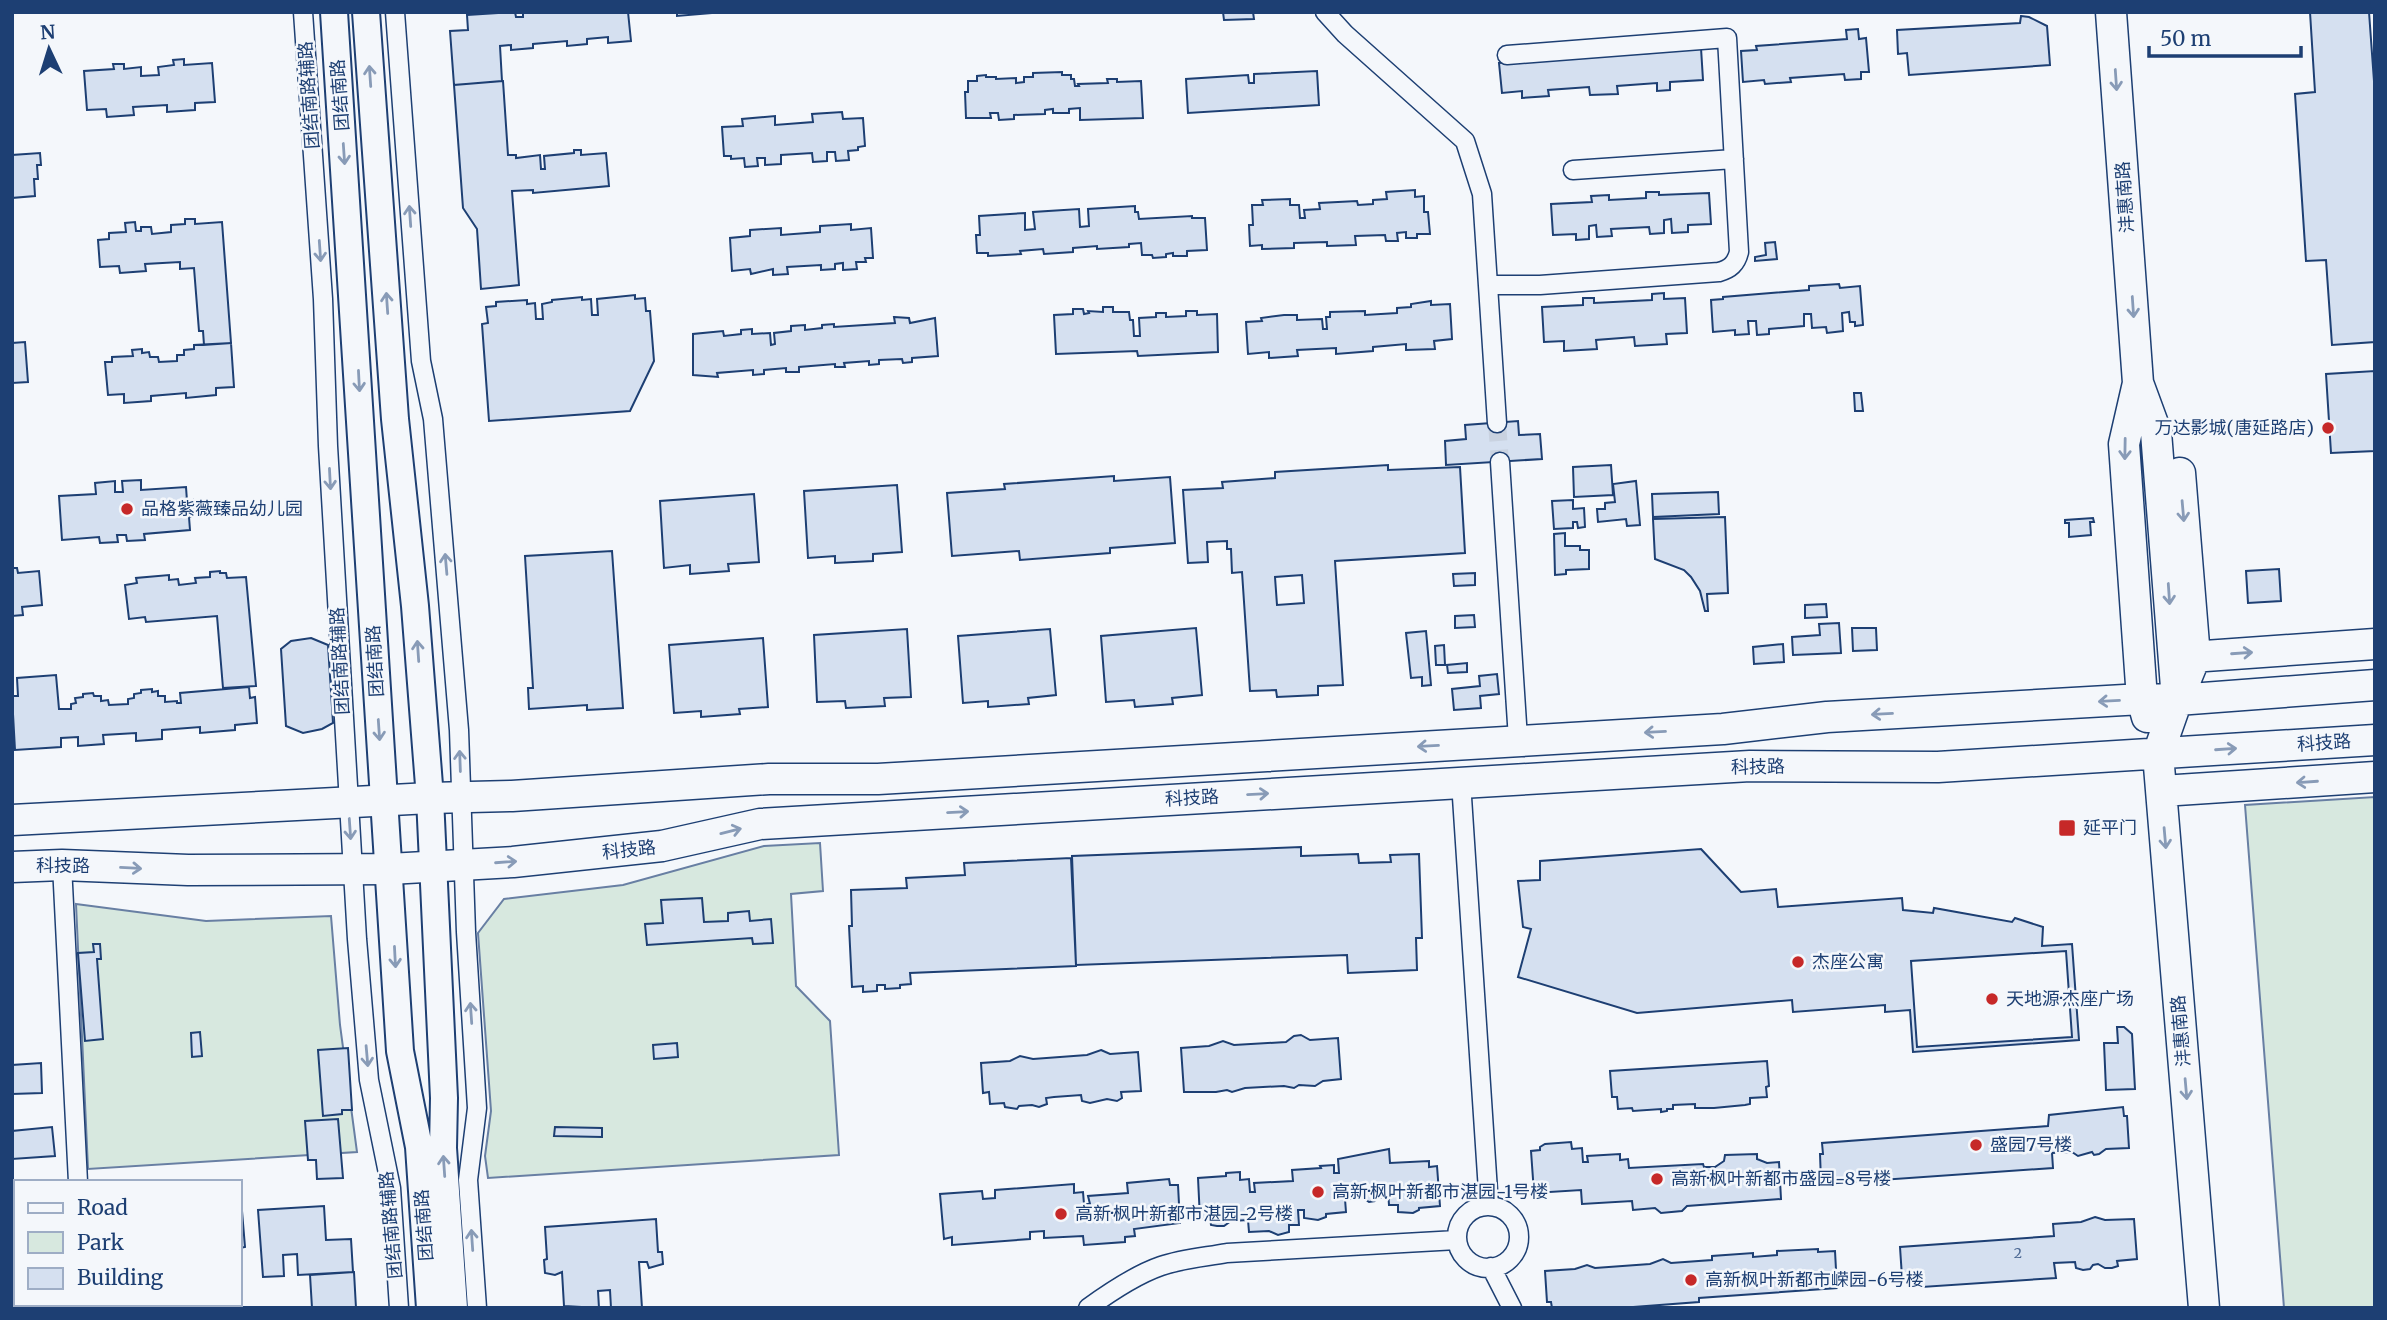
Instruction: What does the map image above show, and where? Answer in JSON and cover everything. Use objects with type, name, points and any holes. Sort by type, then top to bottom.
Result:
[{"type":"main road","name":"团结南路","points":[[334,12],[400,1051],[419,1147],[430,1308]]},
{"type":"main road","name":"团结南路","points":[[366,12],[396,419],[415,606],[434,866],[444,1098],[443,1148],[454,1308]]},
{"type":"main road","name":"沣惠南路","points":[[2111,12],[2138,383],[2156,432],[2184,657],[2177,699],[2158,754]]},
{"type":"main road","name":"沣惠南路","points":[[2138,383],[2124,443],[2142,699],[2158,754],[2162,791],[2204,1308]]},
{"type":"main road","points":[[2184,657],[2375,644]]},
{"type":"main road","points":[[12,820],[384,800],[512,796],[769,779],[892,778],[1723,729],[1827,717],[2177,699],[2375,685]]},
{"type":"main road","name":"科技路","points":[[12,867],[62,865],[188,870],[389,869],[463,865],[662,846],[760,824],[1750,766],[1938,767],[2375,740]]},
{"type":"main road","points":[[2162,791],[2375,777]]},
{"type":"street","name":"团结南路辅路","points":[[303,12],[323,299],[328,446],[352,869],[369,1080],[391,1188],[398,1308]]},
{"type":"street","points":[[396,12],[421,361],[433,419],[459,730],[463,865],[477,1108],[468,1180],[477,1308]]},
{"type":"street","points":[[1325,12],[1345,34],[1465,141],[1482,194],[1497,423]]},
{"type":"street","points":[[1488,285],[1540,285],[1728,270],[1737,260],[1739,252],[1727,38],[1507,55]]},
{"type":"street","points":[[1573,170],[1734,159]]},
{"type":"street","points":[[1500,462],[1518,739]]},
{"type":"street","points":[[1461,782],[1489,1206]]},
{"type":"street","points":[[62,865],[78,1180]]},
{"type":"street","points":[[1489,1206],[1499,1208],[1514,1220],[1519,1239],[1512,1257],[1491,1267],[1474,1265],[1465,1259],[1457,1240],[1457,1229],[1469,1212],[1489,1206]]},
{"type":"street","points":[[1088,1308],[1121,1286],[1161,1266],[1198,1258],[1227,1253],[1457,1240]]},
{"type":"street","points":[[1491,1267],[1512,1308]]},
{"type":"green space","points":[[2375,797],[2375,1308],[2284,1308],[2245,805]]},
{"type":"green space","points":[[820,843],[823,891],[791,894],[796,986],[830,1021],[839,1155],[488,1178],[485,1156],[491,1111],[478,933],[504,899],[623,885],[764,846]]},
{"type":"green space","points":[[76,904],[206,921],[331,916],[340,1025],[357,1152],[88,1169]]},
{"type":"building","points":[[515,12],[516,17],[523,17],[523,12],[628,12],[631,41],[608,43],[608,37],[587,39],[587,44],[567,46],[567,41],[533,44],[533,48],[511,50],[511,45],[500,46],[502,81],[454,85],[450,31],[468,30],[467,15]]},
{"type":"building","points":[[677,12],[724,12],[677,16]]},
{"type":"building","points":[[1223,12],[1253,12],[1254,19],[1224,20]]},
{"type":"building","points":[[2310,12],[2369,12],[2375,95],[2375,342],[2332,345],[2326,260],[2306,261],[2295,94],[2315,92]]},
{"type":"building","points":[[2021,16],[2047,26],[2050,65],[1909,75],[1907,53],[1898,54],[1897,30],[2020,23]]},
{"type":"building","points":[[1858,29],[1859,39],[1866,38],[1869,72],[1861,72],[1861,79],[1845,80],[1844,74],[1790,78],[1791,82],[1743,82],[1741,51],[1757,50],[1756,46],[1847,39],[1846,30]]},
{"type":"building","points":[[1701,48],[1703,80],[1670,82],[1670,90],[1657,91],[1657,83],[1617,86],[1618,94],[1590,95],[1589,87],[1548,90],[1549,96],[1522,98],[1522,91],[1502,93],[1499,63],[1617,51],[1617,55],[1650,53],[1650,49]]},
{"type":"building","points":[[184,59],[184,65],[212,63],[215,102],[195,103],[195,110],[167,112],[167,105],[133,107],[134,115],[107,117],[106,109],[87,110],[84,71],[114,69],[113,64],[124,64],[124,69],[141,67],[141,76],[159,75],[158,67],[174,65],[173,60]]},
{"type":"building","points":[[1317,71],[1319,105],[1188,113],[1186,79],[1248,75],[1249,83],[1254,83],[1254,74]]},
{"type":"building","points":[[1062,72],[1062,75],[1071,75],[1075,86],[1108,83],[1107,79],[1117,79],[1117,82],[1141,81],[1143,118],[1080,120],[1080,108],[1069,109],[1069,113],[1053,113],[1053,109],[1045,110],[1045,114],[1014,115],[1014,119],[999,120],[998,113],[990,113],[991,118],[966,118],[965,92],[968,92],[968,81],[977,81],[977,76],[1016,78],[1016,83],[1024,82],[1024,77],[1033,77],[1033,73]]},
{"type":"building","points":[[503,81],[508,155],[516,155],[516,158],[540,155],[541,169],[545,169],[544,156],[574,153],[574,150],[581,150],[581,155],[606,153],[609,186],[533,193],[533,190],[512,191],[519,285],[481,289],[477,229],[463,208],[454,85]]},
{"type":"building","points":[[842,112],[843,119],[863,118],[865,146],[848,151],[849,160],[836,161],[835,152],[827,152],[827,161],[813,162],[812,153],[781,155],[781,164],[765,165],[765,158],[757,158],[758,166],[745,167],[744,158],[731,159],[731,156],[724,156],[722,127],[743,126],[742,119],[775,116],[775,125],[813,122],[812,114]]},
{"type":"building","points":[[40,153],[38,179],[34,179],[35,196],[12,198],[12,155]]},
{"type":"building","points":[[1415,190],[1415,197],[1424,196],[1424,212],[1428,212],[1430,234],[1417,234],[1417,238],[1406,238],[1406,232],[1397,233],[1398,241],[1386,241],[1385,235],[1355,236],[1356,245],[1327,246],[1327,242],[1294,243],[1294,248],[1262,249],[1262,245],[1250,246],[1252,205],[1263,205],[1262,200],[1290,199],[1290,205],[1299,205],[1300,218],[1305,218],[1304,210],[1320,209],[1319,203],[1357,201],[1358,205],[1373,204],[1373,200],[1387,199],[1386,192]]},
{"type":"building","points":[[1646,192],[1659,192],[1659,195],[1709,193],[1711,224],[1688,225],[1688,232],[1672,233],[1671,219],[1664,220],[1664,233],[1650,234],[1649,227],[1611,229],[1612,236],[1597,237],[1596,225],[1589,226],[1589,239],[1576,240],[1576,234],[1553,235],[1551,204],[1592,202],[1591,196],[1609,195],[1609,200],[1646,198]]},
{"type":"building","points":[[1135,206],[1139,219],[1192,216],[1205,218],[1207,250],[1187,251],[1187,256],[1173,256],[1173,253],[1166,254],[1166,257],[1153,258],[1152,255],[1142,255],[1141,243],[1129,244],[1129,247],[1073,248],[1073,252],[1044,254],[1043,249],[1020,251],[1021,254],[988,256],[988,253],[977,253],[979,216],[1025,213],[1025,230],[1035,229],[1033,212],[1079,209],[1080,227],[1089,226],[1088,209]]},
{"type":"building","points":[[185,219],[195,219],[195,224],[222,222],[231,343],[204,345],[203,331],[199,331],[194,268],[180,269],[180,262],[145,264],[146,271],[120,273],[119,266],[100,267],[98,240],[109,239],[109,233],[126,232],[125,223],[135,222],[136,231],[141,231],[141,227],[151,227],[152,234],[171,232],[171,225],[185,224]]},
{"type":"building","points":[[851,224],[851,230],[871,228],[873,258],[865,258],[866,262],[856,262],[857,269],[843,270],[843,263],[835,264],[835,269],[821,270],[821,265],[787,267],[788,274],[773,275],[773,269],[751,274],[750,269],[732,271],[730,238],[750,236],[750,230],[781,228],[781,235],[820,232],[820,226]]},
{"type":"building","points":[[1775,242],[1777,259],[1755,261],[1755,257],[1766,255],[1765,243]]},
{"type":"building","points":[[1839,284],[1840,288],[1860,286],[1863,325],[1855,326],[1855,322],[1850,322],[1849,312],[1842,313],[1843,331],[1827,333],[1826,327],[1812,328],[1811,314],[1804,314],[1804,326],[1769,329],[1769,334],[1757,335],[1756,321],[1748,321],[1749,334],[1735,335],[1735,330],[1713,332],[1711,300],[1809,290],[1809,286]]},
{"type":"building","points":[[1664,293],[1664,299],[1685,298],[1687,333],[1666,334],[1667,344],[1635,346],[1634,337],[1596,340],[1597,349],[1564,351],[1564,341],[1544,342],[1542,307],[1583,305],[1583,298],[1594,298],[1594,303],[1652,300],[1652,294]]},
{"type":"building","points":[[635,295],[635,299],[645,298],[646,311],[650,311],[654,361],[630,411],[489,421],[482,324],[488,323],[486,307],[496,306],[496,302],[527,300],[527,304],[535,303],[536,319],[543,319],[542,304],[552,300],[582,297],[582,300],[591,299],[592,315],[598,315],[597,299]]},
{"type":"building","points":[[1431,301],[1431,305],[1450,304],[1452,339],[1434,341],[1435,349],[1406,350],[1406,344],[1373,347],[1373,351],[1336,354],[1336,348],[1297,350],[1298,356],[1269,358],[1269,352],[1248,354],[1246,322],[1297,315],[1297,320],[1322,319],[1323,329],[1327,329],[1326,317],[1330,317],[1330,312],[1365,311],[1365,315],[1397,313],[1397,308]]},
{"type":"building","points":[[1103,307],[1113,307],[1113,312],[1129,312],[1130,320],[1133,320],[1134,336],[1140,336],[1139,318],[1156,317],[1156,313],[1166,313],[1166,317],[1186,316],[1186,311],[1197,311],[1197,315],[1217,314],[1218,352],[1138,356],[1137,351],[1056,354],[1054,315],[1073,314],[1073,309],[1083,309],[1084,314],[1089,313],[1088,311],[1103,312]]},
{"type":"building","points":[[894,317],[909,318],[910,323],[935,318],[938,356],[912,358],[912,362],[903,363],[902,359],[879,360],[879,364],[869,365],[869,361],[844,363],[845,367],[835,367],[835,364],[799,367],[799,372],[786,372],[786,368],[764,370],[764,374],[753,375],[753,370],[717,373],[718,377],[693,375],[693,334],[723,331],[724,336],[741,334],[741,330],[752,329],[752,334],[770,333],[771,345],[775,344],[774,333],[791,331],[791,326],[805,325],[805,330],[834,324],[834,327],[895,323]]},
{"type":"building","points":[[25,342],[28,382],[12,383],[12,343]]},
{"type":"building","points":[[231,343],[234,387],[216,388],[216,395],[186,398],[186,393],[151,396],[151,401],[124,403],[124,394],[108,395],[105,362],[112,362],[112,357],[133,356],[132,350],[142,349],[142,353],[149,352],[150,357],[158,357],[159,362],[177,361],[177,355],[184,355],[184,350],[194,349],[194,345]]},
{"type":"building","points":[[2375,371],[2375,451],[2331,453],[2326,374]]},
{"type":"building","points":[[1854,393],[1861,393],[1863,411],[1855,411]]},
{"type":"building","points":[[1518,421],[1519,435],[1540,434],[1542,459],[1446,465],[1445,441],[1466,439],[1465,425]]},
{"type":"building","points":[[1388,465],[1388,470],[1460,467],[1465,553],[1335,561],[1343,685],[1318,686],[1318,695],[1277,697],[1276,690],[1250,691],[1242,572],[1232,573],[1231,549],[1227,549],[1227,541],[1207,542],[1208,562],[1188,563],[1183,490],[1223,488],[1222,482],[1275,478],[1275,472]],"holes":[[[1302,575],[1304,603],[1277,605],[1275,577]]]},
{"type":"building","points":[[1611,465],[1613,495],[1574,497],[1573,467]]},
{"type":"building","points":[[1114,476],[1114,481],[1170,477],[1175,543],[1110,548],[1110,553],[1020,560],[1019,551],[952,556],[947,493],[1005,489],[1004,484]]},
{"type":"building","name":"品格紫薇臻品幼儿园","points":[[141,480],[141,490],[186,487],[187,501],[193,500],[194,516],[189,517],[190,530],[144,534],[145,540],[127,541],[126,535],[117,535],[118,542],[100,543],[99,537],[62,540],[59,496],[96,494],[95,483],[115,481],[115,492],[123,492],[122,481]]},
{"type":"building","points":[[1636,481],[1640,525],[1627,526],[1626,519],[1598,522],[1597,509],[1605,509],[1605,503],[1615,502],[1613,484]]},
{"type":"building","points":[[897,485],[902,552],[873,554],[873,561],[835,563],[835,556],[808,558],[804,491]]},
{"type":"building","points":[[1718,492],[1719,514],[1653,517],[1652,494]]},
{"type":"building","points":[[754,494],[759,562],[728,564],[729,571],[690,574],[690,565],[664,568],[660,501]]},
{"type":"building","points":[[1573,500],[1573,509],[1584,508],[1585,527],[1578,528],[1577,522],[1573,522],[1573,528],[1554,529],[1552,501]]},
{"type":"building","points":[[1725,517],[1728,593],[1707,594],[1708,611],[1705,611],[1700,591],[1691,577],[1684,570],[1655,559],[1653,519]]},
{"type":"building","points":[[2093,518],[2094,522],[2090,522],[2091,535],[2069,537],[2069,523],[2065,523],[2065,520]]},
{"type":"building","points":[[1565,533],[1565,546],[1580,546],[1580,550],[1589,550],[1589,569],[1566,570],[1566,574],[1555,575],[1554,534]]},
{"type":"building","points":[[612,551],[623,708],[587,710],[587,705],[529,709],[528,688],[533,688],[525,556]]},
{"type":"building","points":[[12,568],[17,568],[18,573],[39,571],[42,605],[22,607],[23,615],[12,616]]},
{"type":"building","points":[[2279,569],[2281,601],[2248,603],[2246,571]]},
{"type":"building","points":[[210,572],[226,573],[227,578],[246,577],[256,686],[223,688],[217,616],[146,622],[145,617],[129,619],[125,585],[137,583],[136,578],[169,575],[169,580],[178,579],[179,585],[196,583],[195,578],[210,577]]},
{"type":"building","points":[[1475,573],[1475,585],[1454,586],[1453,574]]},
{"type":"building","points":[[1826,604],[1827,617],[1805,618],[1805,605]]},
{"type":"building","points":[[1474,615],[1475,627],[1455,628],[1455,616]]},
{"type":"building","points":[[1839,623],[1841,653],[1793,655],[1792,637],[1820,635],[1819,624]]},
{"type":"building","points":[[1196,628],[1202,695],[1172,698],[1173,704],[1135,707],[1134,700],[1106,702],[1101,636]]},
{"type":"building","points":[[1852,628],[1876,628],[1877,650],[1853,651]]},
{"type":"building","points":[[907,629],[911,697],[884,698],[885,706],[846,708],[845,701],[817,702],[814,635]]},
{"type":"building","points":[[1050,629],[1056,695],[1028,698],[1029,704],[988,707],[988,701],[963,703],[958,636]]},
{"type":"building","points":[[1426,631],[1431,685],[1422,686],[1422,677],[1411,678],[1406,633]]},
{"type":"building","points":[[311,638],[328,645],[333,723],[322,729],[303,733],[286,726],[281,649],[291,641]]},
{"type":"building","points":[[763,638],[768,707],[739,709],[740,714],[701,717],[701,711],[674,713],[669,645]]},
{"type":"building","points":[[1783,644],[1784,662],[1754,664],[1753,647]]},
{"type":"building","points":[[1444,645],[1445,665],[1436,665],[1435,646]]},
{"type":"building","points":[[1467,663],[1467,672],[1448,673],[1447,665]]},
{"type":"building","points":[[1497,674],[1499,694],[1480,696],[1481,708],[1454,710],[1452,689],[1480,686],[1479,676]]},
{"type":"building","points":[[56,675],[59,709],[71,709],[71,704],[76,703],[75,698],[83,697],[83,694],[101,696],[101,701],[108,700],[109,705],[128,704],[128,699],[134,698],[134,694],[152,689],[152,692],[158,691],[158,696],[165,696],[165,702],[181,703],[180,693],[249,687],[250,698],[255,697],[257,723],[235,725],[235,730],[200,733],[200,727],[162,730],[162,739],[136,741],[136,733],[103,735],[104,744],[78,746],[78,737],[61,738],[61,747],[15,750],[12,696],[18,696],[17,678]]},
{"type":"building","points":[[1301,847],[1301,856],[1358,854],[1359,863],[1391,862],[1390,855],[1419,854],[1422,938],[1416,938],[1417,970],[1348,973],[1347,955],[1076,965],[1072,856]]},
{"type":"building","name":"杰座公寓","points":[[1701,849],[1741,892],[1776,889],[1778,907],[1902,898],[1903,910],[1933,913],[1934,908],[2012,922],[2015,918],[2043,927],[2042,946],[2072,944],[2079,1040],[1913,1052],[1910,1010],[1885,1012],[1885,1005],[1793,1012],[1792,1000],[1637,1013],[1518,977],[1531,929],[1523,927],[1518,881],[1540,880],[1540,861]]},
{"type":"building","points":[[1071,858],[1076,966],[910,973],[911,984],[900,985],[900,988],[885,989],[885,985],[877,985],[877,991],[863,992],[863,986],[852,987],[849,926],[852,926],[851,890],[907,888],[906,878],[965,875],[964,863]]},
{"type":"building","points":[[702,898],[704,922],[728,921],[728,913],[749,911],[750,921],[771,919],[773,943],[753,944],[752,938],[647,945],[645,924],[663,923],[661,900]]},
{"type":"building","points":[[93,944],[100,944],[101,959],[97,959],[103,1039],[85,1041],[78,953],[94,952]]},
{"type":"building","name":"天地源·杰座广场","points":[[2066,951],[2072,1037],[1917,1047],[1911,961]]},
{"type":"building","points":[[2117,1027],[2124,1027],[2132,1034],[2135,1089],[2106,1090],[2104,1043],[2118,1043]]},
{"type":"building","points":[[200,1032],[202,1056],[192,1057],[191,1033]]},
{"type":"building","points":[[1301,1035],[1310,1040],[1338,1038],[1341,1079],[1294,1088],[1284,1086],[1245,1088],[1232,1092],[1184,1092],[1181,1048],[1209,1046],[1223,1041],[1234,1045],[1286,1042]]},
{"type":"building","points":[[677,1043],[678,1057],[654,1059],[653,1045]]},
{"type":"building","points":[[348,1048],[352,1110],[323,1116],[318,1050]]},
{"type":"building","points":[[1101,1050],[1110,1054],[1138,1052],[1141,1091],[1121,1092],[1122,1098],[1117,1101],[1107,1099],[1090,1103],[1082,1101],[1081,1095],[1046,1098],[1047,1104],[1039,1107],[1019,1106],[1017,1109],[1005,1107],[1004,1103],[990,1104],[989,1092],[983,1093],[981,1063],[1010,1061],[1020,1056],[1033,1059],[1087,1055]]},
{"type":"building","points":[[1767,1061],[1767,1097],[1750,1098],[1750,1104],[1714,1108],[1695,1108],[1695,1104],[1673,1105],[1673,1109],[1661,1112],[1661,1109],[1633,1111],[1632,1108],[1618,1109],[1617,1097],[1612,1097],[1610,1071]]},
{"type":"building","points":[[41,1063],[42,1093],[12,1094],[12,1065]]},
{"type":"building","name":"盛园7号楼","points":[[2123,1107],[2124,1116],[2127,1116],[2129,1148],[2106,1149],[2094,1155],[2092,1152],[2078,1156],[2072,1152],[2052,1153],[2053,1168],[1824,1184],[1823,1180],[1821,1181],[1822,1143],[2048,1126],[2049,1115]]},
{"type":"building","points":[[338,1119],[343,1178],[317,1179],[316,1160],[308,1160],[305,1121]]},
{"type":"building","points":[[52,1127],[55,1156],[12,1159],[12,1131]]},
{"type":"building","points":[[555,1127],[602,1128],[602,1137],[554,1136]]},
{"type":"building","name":"高新·枫叶新都市盛园-8号楼","points":[[1571,1142],[1572,1149],[1582,1148],[1583,1162],[1588,1162],[1587,1156],[1620,1154],[1620,1160],[1628,1159],[1629,1168],[1703,1164],[1704,1167],[1715,1167],[1724,1161],[1725,1155],[1757,1154],[1757,1159],[1767,1163],[1779,1162],[1781,1199],[1687,1206],[1682,1211],[1661,1213],[1655,1208],[1633,1210],[1632,1201],[1582,1204],[1581,1190],[1534,1193],[1531,1151],[1540,1150],[1545,1144]]},
{"type":"building","name":"高新·枫叶新都市湛园-1号楼","points":[[1389,1149],[1390,1163],[1429,1161],[1429,1167],[1437,1166],[1440,1206],[1419,1208],[1413,1213],[1398,1212],[1398,1205],[1389,1205],[1388,1191],[1382,1192],[1382,1198],[1375,1201],[1369,1202],[1363,1198],[1345,1199],[1346,1212],[1326,1214],[1326,1217],[1318,1220],[1304,1218],[1304,1210],[1298,1210],[1299,1225],[1289,1225],[1289,1232],[1278,1235],[1269,1231],[1249,1232],[1248,1220],[1231,1221],[1224,1226],[1217,1226],[1211,1225],[1210,1218],[1200,1219],[1198,1178],[1240,1172],[1240,1180],[1249,1179],[1250,1192],[1255,1192],[1254,1183],[1293,1181],[1292,1170],[1334,1165],[1334,1173],[1339,1173],[1338,1159]]},
{"type":"building","name":"高新·枫叶新都市湛园-2号楼","points":[[1169,1179],[1170,1185],[1178,1185],[1180,1223],[1134,1229],[1135,1236],[1125,1237],[1125,1242],[1084,1245],[1083,1236],[1044,1238],[1044,1231],[1030,1232],[1030,1239],[952,1245],[952,1237],[944,1239],[940,1194],[982,1191],[983,1199],[995,1198],[995,1190],[1074,1184],[1074,1193],[1083,1192],[1084,1204],[1090,1204],[1088,1196],[1128,1193],[1127,1183]]},
{"type":"building","points":[[12,1197],[14,1197],[14,1226]]},
{"type":"building","points":[[324,1206],[326,1240],[351,1239],[353,1272],[298,1275],[297,1254],[283,1255],[284,1276],[263,1277],[258,1210]]},
{"type":"building","points":[[242,1211],[245,1247],[242,1248]]},
{"type":"building","points":[[2095,1217],[2105,1220],[2134,1219],[2137,1259],[2117,1261],[2118,1266],[2112,1268],[2098,1264],[2083,1270],[2076,1268],[2075,1262],[2054,1263],[2056,1278],[1922,1287],[1921,1276],[1902,1277],[1900,1247],[2054,1236],[2053,1224],[2081,1222]]},
{"type":"building","points":[[656,1219],[658,1252],[662,1252],[663,1264],[649,1268],[647,1262],[639,1262],[642,1308],[611,1308],[610,1290],[598,1291],[599,1308],[564,1306],[562,1272],[555,1275],[545,1273],[545,1227]]},
{"type":"building","name":"高新枫叶新都市嵘园-6号楼","points":[[1818,1249],[1818,1252],[1835,1251],[1837,1288],[1699,1298],[1699,1302],[1620,1308],[1552,1308],[1551,1302],[1547,1302],[1545,1271],[1575,1269],[1587,1265],[1595,1268],[1650,1264],[1663,1259],[1671,1263],[1753,1253],[1753,1257],[1777,1255],[1777,1251]]},
{"type":"building","points":[[14,1252],[14,1280],[12,1280]]},
{"type":"building","points":[[354,1272],[356,1308],[312,1308],[310,1275]]},
{"type":"building","points":[[45,1306],[69,1306],[69,1308],[22,1308]]},
{"type":"tunnel","points":[[1497,423],[1500,462]]},
{"type":"place","name":"万达影城(唐延路店)","points":[[2328,428]]},
{"type":"place","name":"品格紫薇臻品幼儿园","points":[[127,509]]},
{"type":"place","name":"延平门","points":[[2067,828]]},
{"type":"place","name":"杰座公寓","points":[[1798,962]]},
{"type":"place","name":"天地源·杰座广场","points":[[1992,999]]},
{"type":"place","name":"盛园7号楼","points":[[1976,1145]]},
{"type":"place","name":"高新·枫叶新都市盛园-8号楼","points":[[1657,1179]]},
{"type":"place","name":"高新·枫叶新都市湛园-1号楼","points":[[1318,1192]]},
{"type":"place","name":"高新·枫叶新都市湛园-2号楼","points":[[1061,1214]]},
{"type":"place","name":"高新枫叶新都市嵘园-6号楼","points":[[1691,1280]]}]
